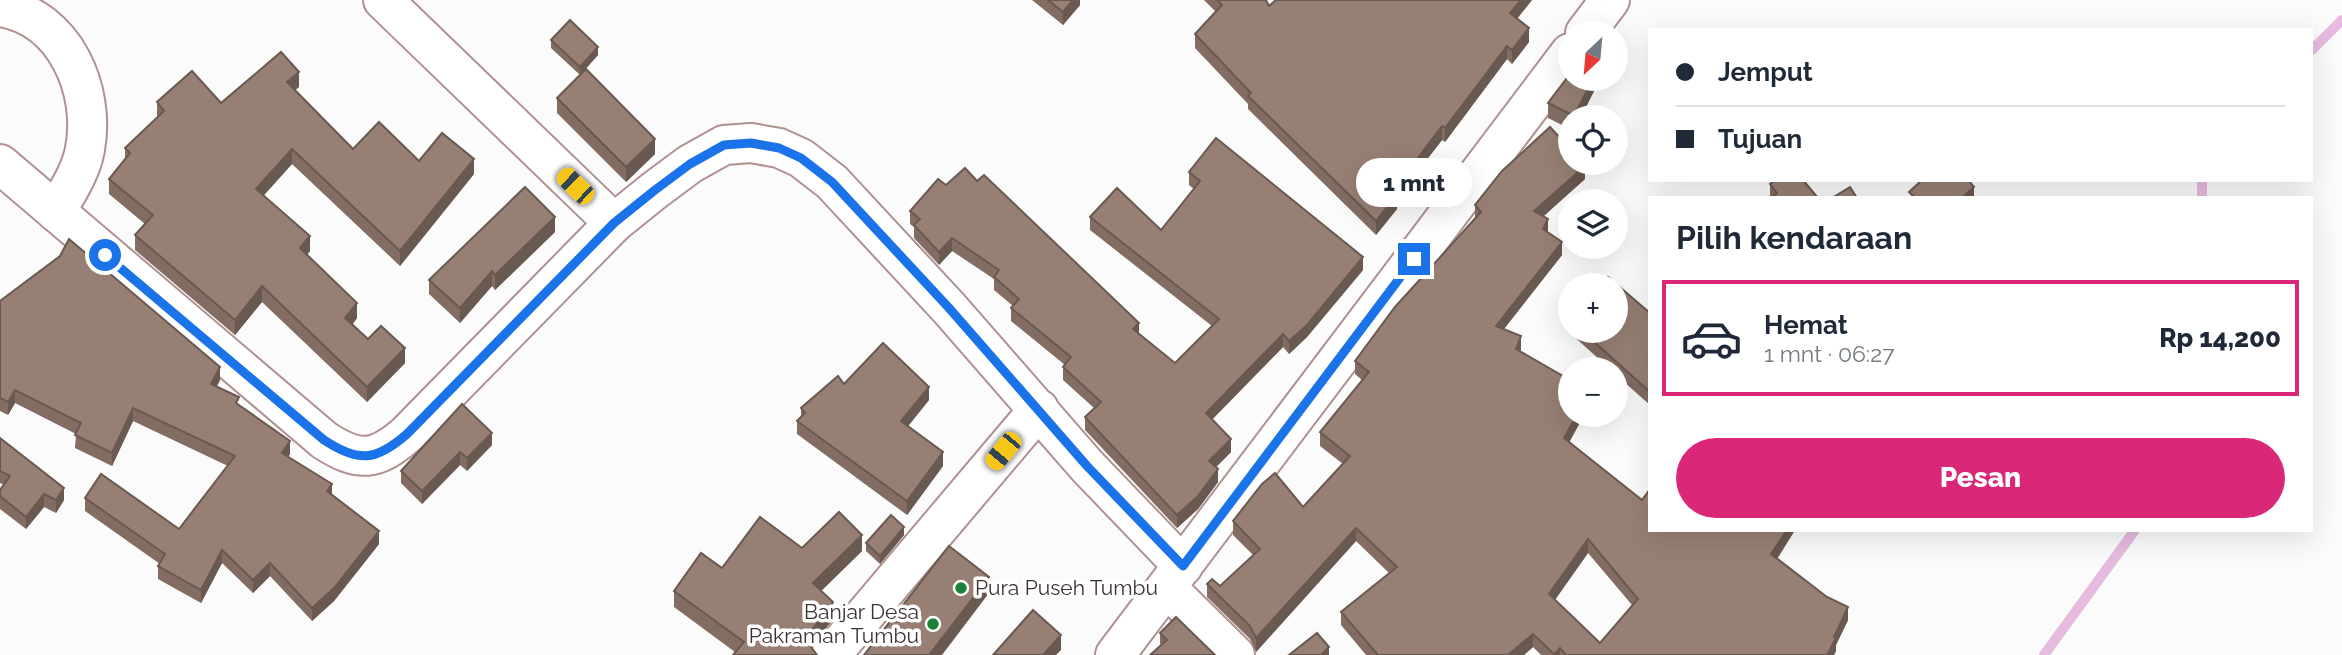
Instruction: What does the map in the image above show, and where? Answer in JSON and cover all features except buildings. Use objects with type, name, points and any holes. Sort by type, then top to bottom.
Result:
[{"type":"street","points":[[383,0],[614,223]]},
{"type":"street","points":[[1594,21],[1610,0]]},
{"type":"street","points":[[14,5],[62,46],[81,80],[87,107],[85,149],[79,170],[56,212]]},
{"type":"street","points":[[1115,655],[1558,69]]},
{"type":"street","points":[[0,164],[324,440],[349,455],[365,456],[377,455],[390,449],[407,434],[614,223],[690,164],[724,145],[751,143],[779,148],[801,158],[832,182],[899,253],[1087,466],[1235,655]]},
{"type":"street","points":[[831,655],[1039,409]]},
{"type":"waterway","points":[[2313,49],[2342,20]]},
{"type":"waterway","points":[[2202,182],[2202,196]]},
{"type":"waterway","points":[[2044,655],[2134,532]]},
{"type":"place","name":"Pura Puseh Tumbu","points":[[961,588]]},
{"type":"place","name":"Banjar Desa Pakraman Tumbu","points":[[933,624]]},
{"type":"route","points":[[105,255],[324,440],[349,455],[377,455],[390,449],[407,434],[614,223],[655,190],[690,164],[724,145],[751,143],[779,148],[801,158],[832,182],[949,308],[1087,466],[1183,566],[1414,259]]}]
